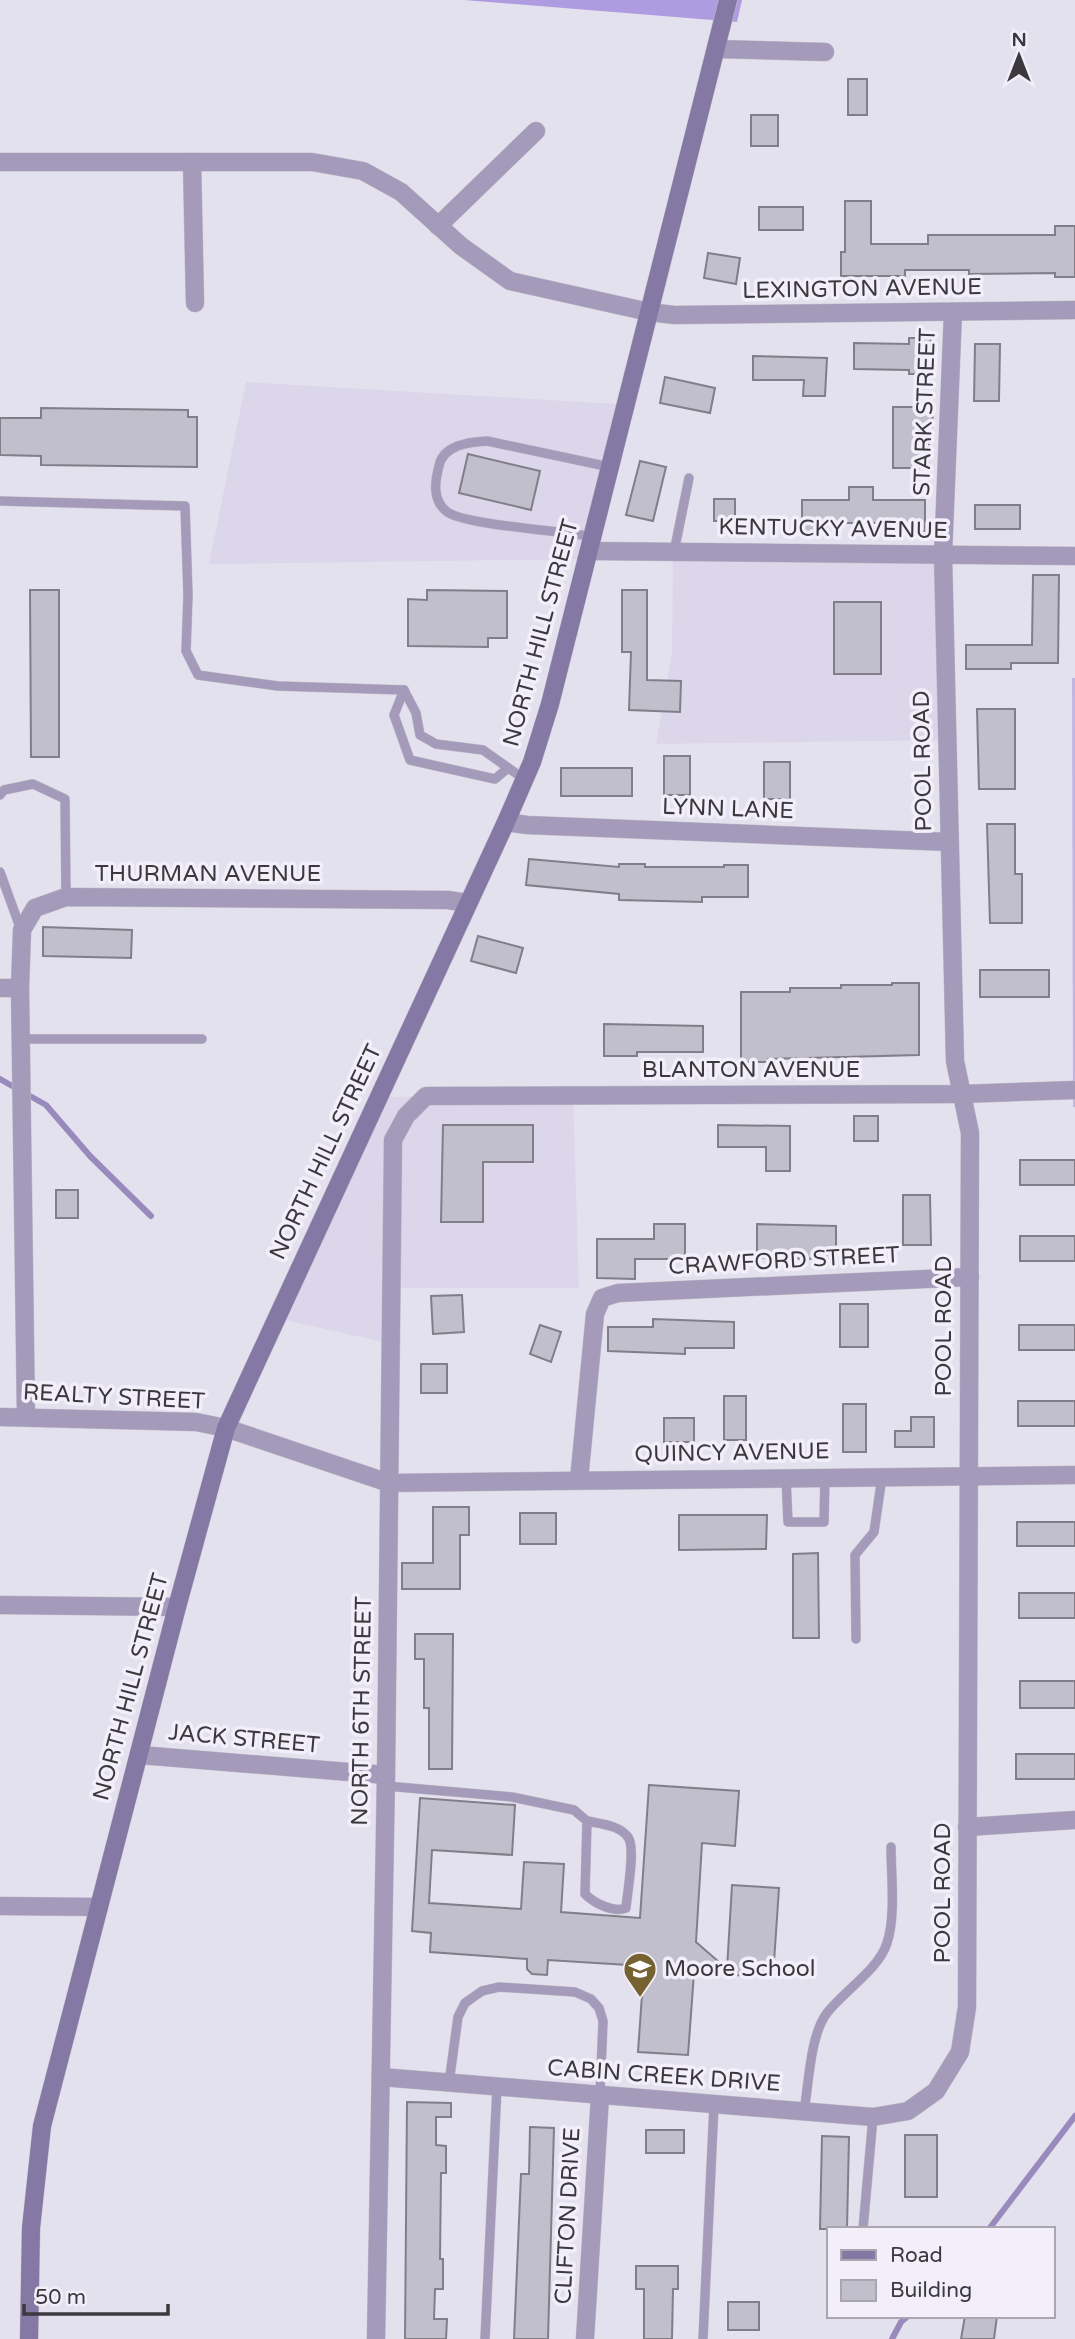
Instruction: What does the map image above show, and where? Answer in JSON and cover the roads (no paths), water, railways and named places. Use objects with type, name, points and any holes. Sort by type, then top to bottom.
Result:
[{"type":"street","name":"NORTH HILL STREET","points":[[29,2339],[32,2228],[42,2126],[226,1429],[524,779],[550,704],[728,0]]},
{"type":"street","points":[[717,49],[825,52]]},
{"type":"street","points":[[438,226],[536,131]]},
{"type":"street","name":"LEXINGTON AVENUE","points":[[0,162],[312,162],[363,171],[401,192],[460,246],[510,281],[649,312],[674,315],[1075,310]]},
{"type":"street","points":[[192,162],[195,303]]},
{"type":"street","name":"STARK STREET","points":[[943,555],[953,313]]},
{"type":"street","name":"KENTUCKY AVENUE","points":[[591,544],[674,552],[1075,556]]},
{"type":"street","name":"POOL ROAD","points":[[936,2091],[960,2052],[967,2007],[970,1133],[955,1061],[943,555]]},
{"type":"street","name":"LYNN LANE","points":[[506,822],[950,842]]},
{"type":"street","name":"THURMAN AVENUE","points":[[22,930],[35,908],[66,897],[448,900],[467,903]]},
{"type":"street","points":[[22,930],[20,988],[26,1417]]},
{"type":"street","points":[[0,988],[20,988]]},
{"type":"street","name":"BLANTON AVENUE","points":[[426,1096],[961,1094],[1075,1090]]},
{"type":"street","name":"NORTH 6TH STREET","points":[[376,2339],[393,1140],[406,1116],[426,1096]]},
{"type":"street","name":"CRAWFORD STREET","points":[[579,1480],[595,1314],[602,1298],[618,1293],[970,1277]]},
{"type":"street","name":"REALTY STREET","points":[[0,1417],[196,1422],[226,1429],[389,1483]]},
{"type":"street","name":"QUINCY AVENUE","points":[[389,1483],[968,1474],[1075,1475]]},
{"type":"street","points":[[0,1605],[177,1607]]},
{"type":"street","name":"JACK STREET","points":[[140,1755],[386,1780]]},
{"type":"street","points":[[967,1827],[1075,1820]]},
{"type":"street","points":[[0,1906],[99,1907]]},
{"type":"street","name":"CABIN CREEK DRIVE","points":[[381,2077],[873,2117],[908,2111],[936,2091]]},
{"type":"street","name":"CLIFTON DRIVE","points":[[585,2339],[600,2096]]},
{"type":"lane","points":[[591,544],[564,531],[515,527],[452,515],[440,504],[435,487],[439,462],[442,456],[451,450],[471,442],[487,441],[610,467]]},
{"type":"lane","points":[[674,552],[689,478]]},
{"type":"lane","points":[[0,501],[185,506],[188,595],[186,651],[198,675],[278,686],[404,690]]},
{"type":"lane","points":[[404,690],[416,713],[420,735],[436,744],[484,750],[524,779]]},
{"type":"lane","points":[[404,690],[394,715],[410,760],[495,779],[508,768]]},
{"type":"lane","points":[[0,795],[4,790],[33,784],[65,799],[66,897]]},
{"type":"lane","points":[[0,872],[22,930]]},
{"type":"lane","points":[[21,1039],[202,1039]]},
{"type":"lane","points":[[786,1477],[788,1522],[824,1522],[825,1476]]},
{"type":"lane","points":[[856,1639],[855,1555],[874,1532],[882,1476]]},
{"type":"lane","points":[[386,1780],[512,1797],[574,1810],[587,1821],[613,1827],[628,1837],[632,1847],[626,1908],[620,1911],[593,1901],[585,1894],[587,1821]]},
{"type":"lane","points":[[804,2111],[817,2030],[827,2013],[875,1962],[887,1945],[891,1847]]},
{"type":"lane","points":[[449,2083],[458,2017],[464,2003],[482,1991],[499,1987],[575,1992],[591,1999],[599,2008],[603,2021],[600,2096]]},
{"type":"lane","points":[[485,2339],[497,2087]]},
{"type":"lane","points":[[703,2339],[714,2105]]},
{"type":"lane","points":[[863,2227],[873,2117]]},
{"type":"waterway","points":[[0,1079],[46,1105],[90,1156],[151,1216]]},
{"type":"waterway","points":[[991,2227],[1075,2116]]},
{"type":"waterway","points":[[892,2339],[906,2318]]},
{"type":"place","name":"Moore School","points":[[640,1999]]}]
